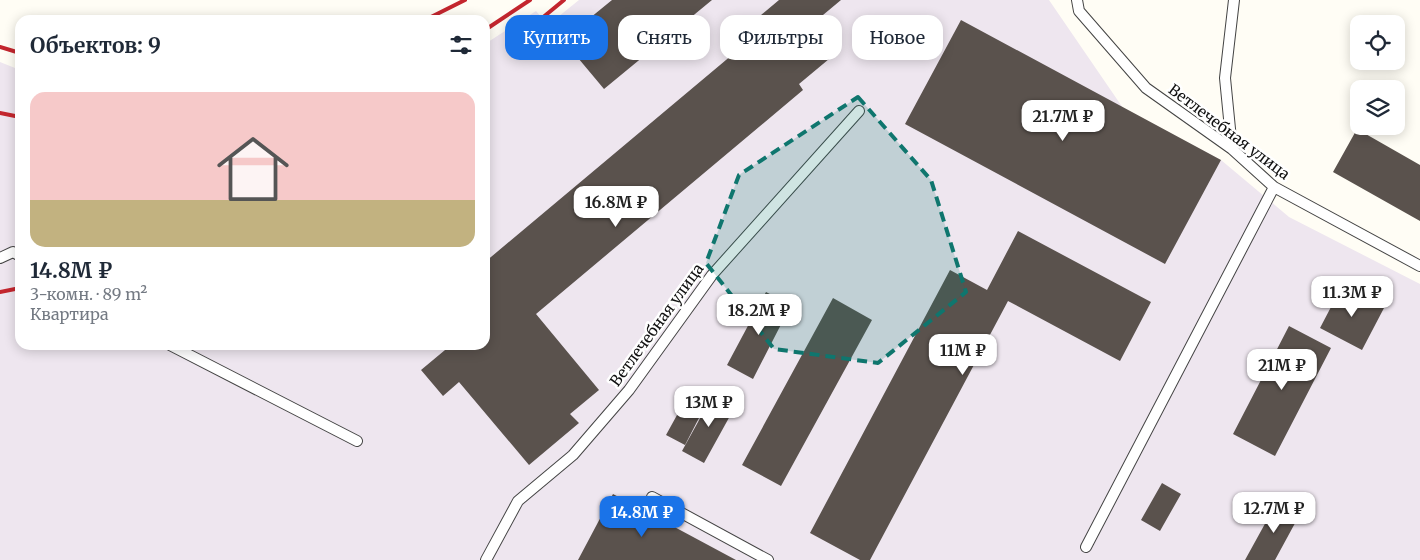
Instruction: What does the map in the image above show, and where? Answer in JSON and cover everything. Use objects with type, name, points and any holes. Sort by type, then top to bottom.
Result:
[{"type":"lane","name":"Ветлечебная улица","points":[[1077,0],[1080,11],[1146,88],[1232,149],[1274,187],[1420,266]]},
{"type":"lane","points":[[1232,149],[1225,78],[1234,0]]},
{"type":"lane","name":"Ветлечебная улица","points":[[486,560],[518,501],[580,448],[629,390],[712,275],[858,111]]},
{"type":"lane","points":[[1086,547],[1274,187]]},
{"type":"lane","points":[[0,258],[13,252],[15,253]]},
{"type":"lane","points":[[180,350],[357,441]]},
{"type":"lane","points":[[652,497],[768,560]]},
{"type":"highlighted area","points":[[858,97],[931,180],[966,292],[878,363],[774,349],[706,263],[739,175]]},
{"type":"shaded area","points":[[579,0],[1049,0],[1123,108],[1221,160],[1289,217],[1420,284],[1420,560],[0,560],[0,62],[15,68],[15,350],[490,350],[490,41],[505,31],[505,60],[608,60],[608,15],[560,15]]},
{"type":"shaded area","points":[[536,11],[539,15],[530,15]]},
{"type":"building","points":[[612,0],[712,0],[694,15],[618,15],[618,60],[639,60],[604,89],[580,60],[608,60],[608,15],[594,15]]},
{"type":"building","points":[[779,0],[841,0],[823,15],[761,15]]},
{"type":"building","points":[[961,20],[1221,160],[1165,264],[905,124],[939,60],[943,60],[943,53]]},
{"type":"building","points":[[726,60],[828,60],[799,84],[803,90],[536,314],[599,390],[570,414],[579,423],[529,465],[459,382],[443,396],[421,370],[445,350],[490,350],[490,258]]},
{"type":"building","points":[[1354,135],[1368,135],[1420,165],[1420,221],[1333,172]]},
{"type":"building","points":[[1018,231],[1151,302],[1120,361],[1008,301],[870,560],[860,560],[810,533],[950,270],[987,290]]},
{"type":"building","points":[[1342,286],[1384,308],[1362,350],[1320,328]]},
{"type":"building","points":[[766,292],[791,305],[753,379],[727,365]]},
{"type":"building","points":[[833,298],[872,320],[781,486],[742,465]]},
{"type":"building","points":[[1289,326],[1331,348],[1275,456],[1233,434]]},
{"type":"building","points":[[714,393],[736,405],[704,463],[682,451]]},
{"type":"building","points":[[682,406],[700,416],[685,445],[666,435]]},
{"type":"building","points":[[1162,483],[1181,494],[1160,531],[1141,520]]},
{"type":"building","points":[[613,494],[736,560],[578,560]]},
{"type":"building","points":[[1277,502],[1300,514],[1275,560],[1245,560]]},
{"type":"railway","points":[[435,15],[465,0]]},
{"type":"railway","points":[[490,27],[530,0]]},
{"type":"railway","points":[[546,15],[564,0]]},
{"type":"railway","points":[[0,47],[15,52]]},
{"type":"railway","points":[[0,113],[15,116]]},
{"type":"railway","points":[[0,292],[15,289]]}]
